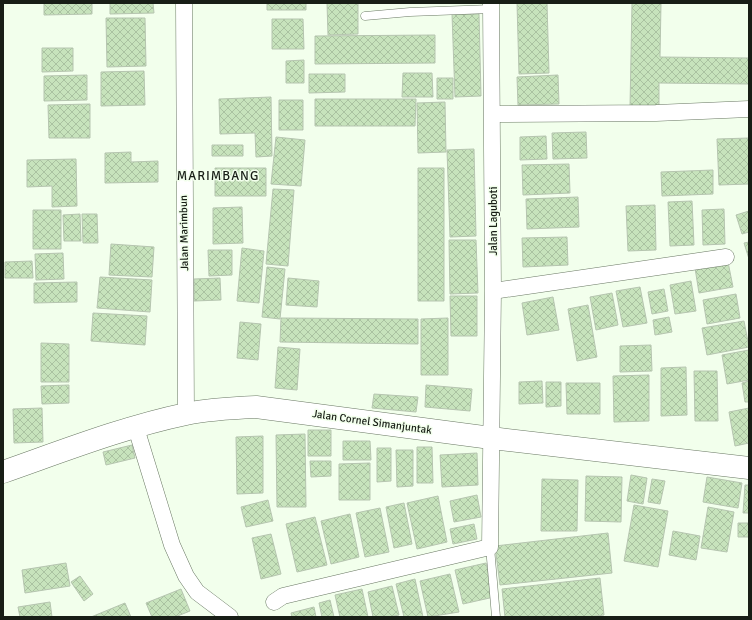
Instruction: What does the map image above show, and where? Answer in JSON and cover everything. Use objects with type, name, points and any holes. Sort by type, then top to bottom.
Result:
[{"type":"street","name":"Jalan Marimbun","points":[[184,3],[186,414]]},
{"type":"street","name":"Jalan Laguboti","points":[[490,547],[493,291],[491,6]]},
{"type":"street","points":[[492,114],[656,113],[749,109]]},
{"type":"street","points":[[493,291],[726,258]]},
{"type":"street","name":"Jalan Cornel Simanjuntak","points":[[3,472],[136,428],[186,414],[221,409],[256,407],[491,438],[749,468]]},
{"type":"street","points":[[136,428],[172,545],[186,576],[201,596],[230,617]]},
{"type":"street","points":[[274,602],[283,596],[490,547]]},
{"type":"lane","points":[[366,16],[491,6]]},
{"type":"lane","points":[[490,547],[496,617]]},
{"type":"building","points":[[44,3],[92,3],[92,14],[44,15]]},
{"type":"building","points":[[110,3],[153,3],[154,13],[110,14]]},
{"type":"building","points":[[267,3],[306,3],[306,10],[267,10]]},
{"type":"building","points":[[327,3],[358,3],[358,34],[328,35]]},
{"type":"building","points":[[517,3],[547,3],[549,73],[519,74]]},
{"type":"building","points":[[632,3],[661,3],[660,57],[749,58],[749,84],[659,83],[659,108],[630,107]]},
{"type":"building","points":[[452,14],[479,14],[481,96],[455,97]]},
{"type":"building","points":[[106,18],[145,18],[146,66],[107,67]]},
{"type":"building","points":[[272,19],[303,19],[304,49],[272,49]]},
{"type":"building","points":[[435,35],[435,63],[315,64],[315,36]]},
{"type":"building","points":[[42,48],[73,48],[73,71],[42,72]]},
{"type":"building","points":[[304,60],[304,83],[286,83],[286,61]]},
{"type":"building","points":[[144,71],[145,105],[101,106],[101,72]]},
{"type":"building","points":[[403,73],[432,73],[433,97],[402,97]]},
{"type":"building","points":[[309,74],[345,74],[345,92],[309,93]]},
{"type":"building","points":[[87,75],[87,100],[44,101],[44,76]]},
{"type":"building","points":[[558,75],[559,104],[518,105],[517,77]]},
{"type":"building","points":[[437,78],[453,78],[453,99],[437,99]]},
{"type":"building","points":[[271,97],[272,156],[256,157],[255,133],[220,134],[219,99]]},
{"type":"building","points":[[315,99],[416,99],[415,126],[315,126]]},
{"type":"building","points":[[279,100],[303,100],[303,130],[279,130]]},
{"type":"building","points":[[445,102],[446,152],[418,153],[417,103]]},
{"type":"building","points":[[90,104],[90,138],[49,138],[48,105]]},
{"type":"building","points":[[586,132],[587,158],[553,159],[552,133]]},
{"type":"building","points":[[546,136],[547,159],[520,160],[520,137]]},
{"type":"building","points":[[276,137],[305,140],[301,186],[271,184]]},
{"type":"building","points":[[749,138],[749,184],[719,185],[717,139]]},
{"type":"building","points":[[212,145],[243,145],[243,156],[212,156]]},
{"type":"building","points":[[474,149],[476,236],[450,237],[447,150]]},
{"type":"building","points":[[131,152],[131,162],[158,161],[158,182],[105,183],[105,153]]},
{"type":"building","points":[[76,159],[77,206],[52,207],[52,186],[27,187],[27,160]]},
{"type":"building","points":[[569,164],[570,193],[523,195],[522,165]]},
{"type":"building","points":[[215,168],[266,168],[266,196],[215,196]]},
{"type":"building","points":[[418,168],[444,168],[444,301],[418,301]]},
{"type":"building","points":[[713,170],[713,194],[662,196],[661,172]]},
{"type":"building","points":[[273,189],[294,190],[288,266],[266,264]]},
{"type":"building","points":[[578,197],[579,227],[527,229],[526,199]]},
{"type":"building","points":[[692,201],[694,245],[670,246],[668,202]]},
{"type":"building","points":[[655,205],[656,250],[628,251],[626,206]]},
{"type":"building","points":[[242,207],[243,243],[213,244],[213,208]]},
{"type":"building","points":[[724,209],[725,244],[703,245],[702,210]]},
{"type":"building","points":[[33,210],[61,210],[61,249],[33,249]]},
{"type":"building","points":[[749,211],[749,232],[742,234],[736,215]]},
{"type":"building","points":[[80,214],[81,241],[64,241],[63,215]]},
{"type":"building","points":[[82,214],[97,214],[98,243],[83,243]]},
{"type":"building","points":[[567,237],[568,265],[523,267],[522,238]]},
{"type":"building","points":[[449,240],[476,240],[478,293],[450,294]]},
{"type":"building","points":[[749,242],[749,259],[744,243]]},
{"type":"building","points":[[111,244],[154,247],[152,277],[109,275]]},
{"type":"building","points":[[242,248],[264,251],[259,303],[237,301]]},
{"type":"building","points":[[208,250],[232,250],[232,275],[209,276]]},
{"type":"building","points":[[63,253],[64,279],[36,280],[35,254]]},
{"type":"building","points":[[32,261],[33,278],[5,278],[5,262]]},
{"type":"building","points":[[728,262],[733,287],[699,293],[695,268]]},
{"type":"building","points":[[267,267],[285,269],[280,319],[262,317]]},
{"type":"building","points":[[100,277],[152,280],[150,312],[97,308]]},
{"type":"building","points":[[220,278],[221,300],[194,301],[194,279]]},
{"type":"building","points":[[288,278],[319,281],[317,307],[286,305]]},
{"type":"building","points":[[691,281],[696,311],[675,314],[670,285]]},
{"type":"building","points":[[77,282],[77,302],[34,303],[34,283]]},
{"type":"building","points":[[640,287],[647,323],[623,327],[616,291]]},
{"type":"building","points":[[664,289],[668,311],[652,314],[648,292]]},
{"type":"building","points":[[612,293],[618,325],[596,330],[590,297]]},
{"type":"building","points":[[736,294],[740,318],[707,324],[703,300]]},
{"type":"building","points":[[450,296],[477,296],[477,336],[451,336]]},
{"type":"building","points":[[553,297],[559,330],[527,335],[522,303]]},
{"type":"building","points":[[588,305],[597,357],[577,361],[568,309]]},
{"type":"building","points":[[93,313],[147,316],[145,345],[91,341]]},
{"type":"building","points":[[669,317],[672,332],[655,335],[653,320]]},
{"type":"building","points":[[281,318],[418,319],[418,344],[280,342]]},
{"type":"building","points":[[448,318],[448,375],[421,375],[421,319]]},
{"type":"building","points":[[744,321],[749,347],[707,355],[702,328]]},
{"type":"building","points":[[240,322],[261,324],[258,360],[237,358]]},
{"type":"building","points":[[41,343],[69,344],[69,382],[41,382]]},
{"type":"building","points":[[651,345],[652,371],[620,372],[620,346]]},
{"type":"building","points":[[278,347],[300,349],[297,390],[275,388]]},
{"type":"building","points":[[749,350],[749,380],[727,384],[722,355]]},
{"type":"building","points":[[686,367],[687,415],[661,416],[661,368]]},
{"type":"building","points":[[694,371],[717,371],[718,421],[695,421]]},
{"type":"building","points":[[649,375],[649,421],[614,422],[613,376]]},
{"type":"building","points":[[542,381],[543,403],[519,404],[519,382]]},
{"type":"building","points":[[749,381],[749,402],[745,402],[742,383]]},
{"type":"building","points":[[546,382],[561,382],[561,406],[546,407]]},
{"type":"building","points":[[566,383],[600,383],[600,414],[567,414]]},
{"type":"building","points":[[69,385],[69,403],[42,404],[41,386]]},
{"type":"building","points":[[426,385],[472,389],[470,411],[425,407]]},
{"type":"building","points":[[374,394],[418,397],[416,412],[372,408]]},
{"type":"building","points":[[42,408],[43,442],[14,443],[13,409]]},
{"type":"building","points":[[749,408],[749,443],[735,446],[729,412]]},
{"type":"building","points":[[308,430],[331,430],[331,456],[308,456]]},
{"type":"building","points":[[305,434],[306,507],[277,507],[276,435]]},
{"type":"building","points":[[263,436],[263,493],[237,494],[236,437]]},
{"type":"building","points":[[343,441],[370,441],[371,460],[343,460]]},
{"type":"building","points":[[132,445],[135,458],[106,465],[103,452]]},
{"type":"building","points":[[417,447],[432,447],[433,483],[417,483]]},
{"type":"building","points":[[377,448],[391,448],[391,481],[377,482]]},
{"type":"building","points":[[396,450],[413,450],[413,486],[397,487]]},
{"type":"building","points":[[477,453],[478,485],[442,487],[440,455]]},
{"type":"building","points":[[310,461],[331,461],[331,476],[311,477]]},
{"type":"building","points":[[370,463],[370,500],[339,500],[339,464]]},
{"type":"building","points":[[631,475],[647,478],[643,504],[627,501]]},
{"type":"building","points":[[586,476],[622,477],[621,522],[585,521]]},
{"type":"building","points":[[707,477],[742,483],[738,508],[703,502]]},
{"type":"building","points":[[542,479],[578,480],[577,531],[541,531]]},
{"type":"building","points":[[652,479],[665,481],[660,504],[648,502]]},
{"type":"building","points":[[745,485],[749,485],[749,513],[743,513]]},
{"type":"building","points":[[477,495],[481,517],[454,522],[450,501]]},
{"type":"building","points":[[438,496],[447,542],[417,549],[407,503]]},
{"type":"building","points":[[268,500],[273,521],[246,527],[241,507]]},
{"type":"building","points":[[404,503],[412,544],[394,548],[386,507]]},
{"type":"building","points":[[634,505],[668,511],[658,567],[624,561]]},
{"type":"building","points":[[708,507],[734,512],[727,552],[701,548]]},
{"type":"building","points":[[380,508],[389,552],[365,557],[356,513]]},
{"type":"building","points":[[350,514],[359,557],[331,564],[321,521]]},
{"type":"building","points":[[315,517],[327,565],[297,572],[286,524]]},
{"type":"building","points":[[738,523],[749,523],[749,537],[738,537]]},
{"type":"building","points":[[474,524],[477,539],[453,544],[450,529]]},
{"type":"building","points":[[673,531],[700,536],[696,560],[669,555]]},
{"type":"building","points":[[608,533],[612,573],[500,585],[495,546]]},
{"type":"building","points":[[271,534],[281,574],[261,579],[252,538]]},
{"type":"building","points":[[66,563],[70,586],[25,593],[22,570]]},
{"type":"building","points":[[486,563],[494,597],[463,604],[455,570]]},
{"type":"building","points":[[450,574],[459,612],[428,617],[420,581]]},
{"type":"building","points":[[80,576],[93,594],[84,601],[71,582]]},
{"type":"building","points":[[600,578],[604,615],[589,617],[505,617],[502,589]]},
{"type":"building","points":[[415,579],[423,617],[404,617],[396,584]]},
{"type":"building","points":[[392,586],[399,615],[389,617],[373,617],[368,592]]},
{"type":"building","points":[[181,589],[190,611],[175,617],[152,617],[146,603]]},
{"type":"building","points":[[362,589],[368,617],[340,617],[335,595]]},
{"type":"building","points":[[330,600],[334,617],[322,617],[319,603]]},
{"type":"building","points":[[50,602],[52,617],[20,617],[18,607]]},
{"type":"building","points":[[125,603],[131,617],[91,617]]},
{"type":"building","points":[[314,607],[316,617],[292,617],[291,613]]},
{"type":"district","name":"MARIMBANG","points":[[218,176]]}]
